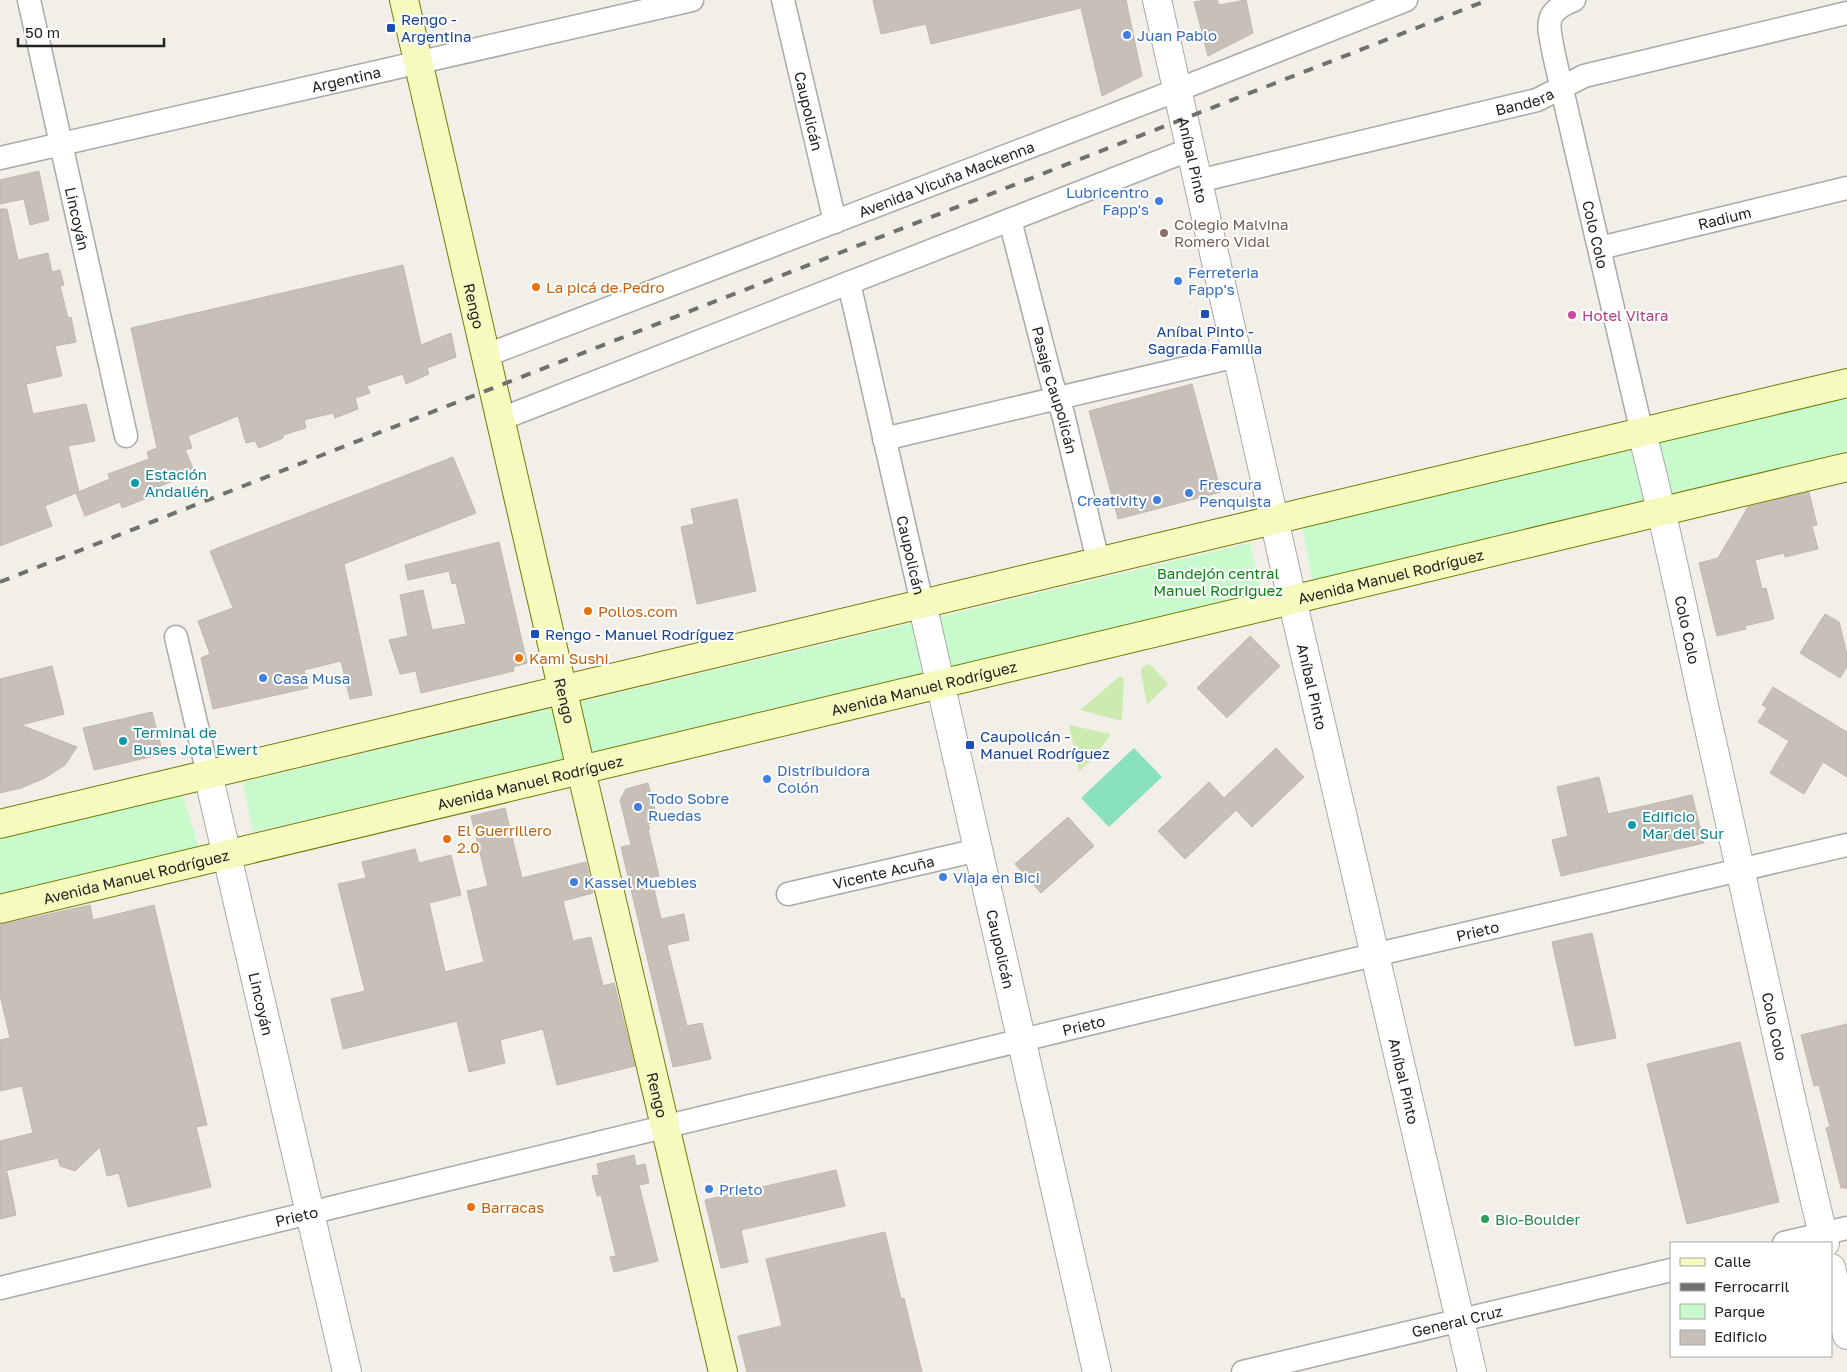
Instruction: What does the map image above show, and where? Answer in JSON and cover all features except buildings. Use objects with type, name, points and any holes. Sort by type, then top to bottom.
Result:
[{"type":"main road","name":"Rengo","points":[[404,0],[723,1372]]},
{"type":"main road","points":[[0,824],[1847,383]]},
{"type":"main road","name":"Avenida Manuel Rodríguez","points":[[0,909],[1847,466]]},
{"type":"street","name":"Lincoyán","points":[[30,0],[126,436]]},
{"type":"street","name":"Argentina","points":[[0,158],[692,0]]},
{"type":"street","name":"Caupolicán","points":[[783,0],[835,222]]},
{"type":"street","name":"Aníbal Pinto","points":[[1158,0],[1292,599],[1472,1372]]},
{"type":"street","name":"Avenida Vicuña Mackenna","points":[[487,356],[1178,90],[1406,0]]},
{"type":"street","name":"Colo Colo","points":[[1574,0],[1554,10],[1550,17],[1549,25],[1661,511],[1774,1026],[1831,1235]]},
{"type":"street","name":"Bandera","points":[[1198,181],[1537,100],[1584,76],[1847,12]]},
{"type":"street","points":[[501,418],[1191,150]]},
{"type":"street","name":"Radium","points":[[1600,248],[1847,188]]},
{"type":"street","name":"Pasaje Caupolicán","points":[[1010,220],[1052,383],[1063,414],[1098,561]]},
{"type":"street","name":"Caupolicán","points":[[849,283],[1097,1372]]},
{"type":"street","points":[[884,439],[1238,356]]},
{"type":"street","name":"Lincoyán","points":[[176,637],[347,1372]]},
{"type":"street","name":"Prieto","points":[[0,1288],[1375,955],[1847,844]]},
{"type":"street","name":"Vicente Acuña","points":[[788,894],[978,850]]},
{"type":"street","points":[[1790,1242],[1831,1235]]},
{"type":"street","name":"General Cruz","points":[[1243,1372],[1670,1270]]},
{"type":"street","points":[[1832,1272],[1847,1335]]},
{"type":"green space","name":"Bandejón central Manuel Rodriguez","points":[[1847,395],[1847,451],[1313,585],[1302,523]]},
{"type":"green space","name":"Bandejón central Manuel Rodriguez","points":[[1250,543],[1264,603],[253,832],[243,782]]},
{"type":"green space","points":[[1147,664],[1153,667],[1168,684],[1147,705],[1141,669]]},
{"type":"green space","points":[[1120,676],[1124,678],[1122,721],[1080,710]]},
{"type":"green space","points":[[1069,725],[1111,734],[1093,759],[1079,771]]},
{"type":"green space","points":[[1134,748],[1162,777],[1109,827],[1081,798]]},
{"type":"green space","points":[[183,795],[199,848],[0,894],[0,838]]},
{"type":"railway","points":[[0,582],[1488,0]]},
{"type":"place","name":"Rengo - Argentina","points":[[391,28]]},
{"type":"place","name":"Juan Pablo","points":[[1127,35]]},
{"type":"place","name":"Lubricentro Fapp's","points":[[1159,201]]},
{"type":"place","name":"Colegio Malvina Romero Vidal","points":[[1164,233]]},
{"type":"place","name":"Ferreteria Fapp's","points":[[1178,281]]},
{"type":"place","name":"La picá de Pedro","points":[[536,287]]},
{"type":"place","name":"Aníbal Pinto - Sagrada Familia","points":[[1205,314]]},
{"type":"place","name":"Hotel Vitara","points":[[1572,315]]},
{"type":"place","name":"Estación Andalién","points":[[135,483]]},
{"type":"place","name":"Frescura Penquista","points":[[1189,493]]},
{"type":"place","name":"Creativity","points":[[1157,500]]},
{"type":"place","name":"Pollos.com","points":[[588,611]]},
{"type":"place","name":"Rengo - Manuel Rodríguez","points":[[535,634]]},
{"type":"place","name":"Kami Sushi","points":[[519,658]]},
{"type":"place","name":"Casa Musa","points":[[263,678]]},
{"type":"place","name":"Terminal de Buses Jota Ewert","points":[[123,741]]},
{"type":"place","name":"Caupolicán - Manuel Rodríguez","points":[[970,745]]},
{"type":"place","name":"Distribuidora Colón","points":[[767,779]]},
{"type":"place","name":"Todo Sobre Ruedas","points":[[638,807]]},
{"type":"place","name":"Edificio Mar del Sur","points":[[1632,825]]},
{"type":"place","name":"El Guerrillero 2.0","points":[[447,839]]},
{"type":"place","name":"Viaja en Bici","points":[[943,877]]},
{"type":"place","name":"Kassel Muebles","points":[[574,882]]},
{"type":"place","name":"Prieto","points":[[709,1189]]},
{"type":"place","name":"Barracas","points":[[471,1207]]},
{"type":"place","name":"Bio-Boulder","points":[[1485,1219]]}]
